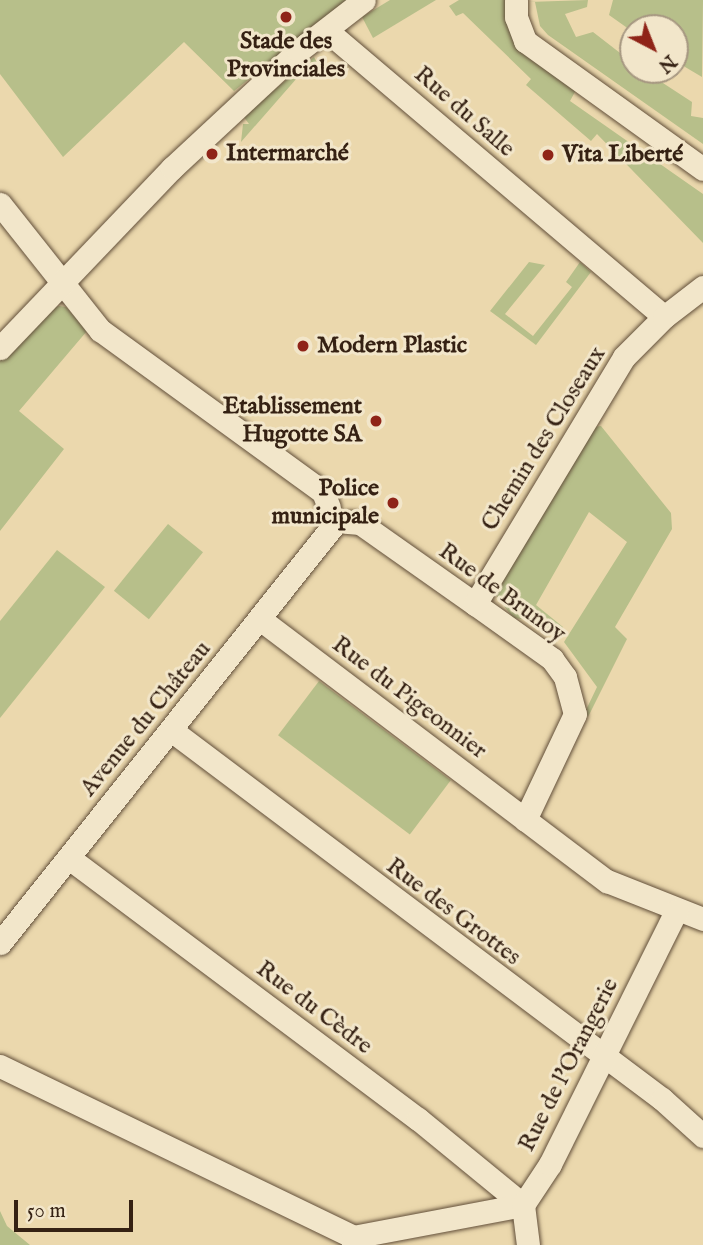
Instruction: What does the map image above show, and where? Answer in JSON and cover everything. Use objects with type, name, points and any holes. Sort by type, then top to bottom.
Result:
[{"type":"street","points":[[0,348],[172,168],[326,30],[364,0]]},
{"type":"street","points":[[516,0],[516,17],[525,41],[703,169]]},
{"type":"street","name":"Rue du Salle","points":[[326,30],[664,317]]},
{"type":"street","name":"Rue de Brunoy","points":[[0,204],[100,330],[324,492],[336,519],[359,523],[552,659],[573,698],[575,714],[525,820]]},
{"type":"street","name":"Chemin des Closeaux","points":[[475,604],[602,389],[624,357],[664,317],[703,287]]},
{"type":"street","name":"Avenue du Château","points":[[0,943],[260,619],[336,519]]},
{"type":"street","name":"Rue du Pigeonnier","points":[[260,619],[525,820]]},
{"type":"street","name":"Rue des Grottes","points":[[171,730],[603,1057],[662,1098],[703,1136]]},
{"type":"street","points":[[525,820],[607,881],[676,911],[703,919]]},
{"type":"street","name":"Rue du Cèdre","points":[[69,858],[418,1119],[523,1205]]},
{"type":"street","name":"Rue de l'Orangerie","points":[[523,1205],[550,1164],[676,911]]},
{"type":"street","points":[[0,1066],[353,1241],[523,1205],[528,1245]]},
{"type":"green space","points":[[0,0],[348,0],[234,91],[184,42],[63,157],[0,74]]},
{"type":"green space","points":[[390,0],[436,0],[373,38],[362,17]]},
{"type":"green space","points":[[459,0],[507,0],[576,90],[570,101],[703,194],[703,243],[597,134],[591,141],[526,85],[531,79],[463,13],[456,16],[449,6]]},
{"type":"green space","points":[[588,0],[587,7],[565,14],[576,37],[593,32],[619,52],[619,84],[664,84],[692,102],[691,116],[703,118],[703,144],[548,35],[540,26],[535,2],[528,2]]},
{"type":"green space","points":[[613,0],[703,0],[702,77],[689,69],[689,14],[619,14],[619,22],[609,15]]},
{"type":"green space","points":[[314,57],[320,68],[311,62],[241,142],[243,124],[249,124],[243,116]]},
{"type":"green space","points":[[529,262],[545,265],[505,314],[533,336],[572,287],[566,282],[580,262],[591,272],[536,345],[490,311]]},
{"type":"green space","points":[[66,307],[87,331],[19,411],[64,449],[0,531],[0,359],[48,309]]},
{"type":"green space","points":[[601,426],[671,513],[672,529],[615,627],[627,639],[588,717],[586,710],[597,687],[564,642],[627,542],[589,512],[536,605],[563,627],[556,636],[537,621],[513,618],[494,592],[594,427]]},
{"type":"green space","points":[[168,524],[203,552],[149,619],[114,591]]},
{"type":"green space","points":[[57,550],[105,587],[0,718],[0,621]]},
{"type":"green space","points":[[319,681],[451,780],[410,835],[278,735]]},
{"type":"green space","points":[[0,1211],[7,1226],[30,1245],[0,1245]]},
{"type":"place","name":"Stade des Provinciales","points":[[286,17]]},
{"type":"place","name":"Intermarché","points":[[212,154]]},
{"type":"place","name":"Vita Liberté","points":[[548,155]]},
{"type":"place","name":"Modern Plastic","points":[[303,346]]},
{"type":"place","name":"Etablissement Hugotte SA","points":[[376,421]]},
{"type":"place","name":"Police municipale","points":[[393,503]]}]
